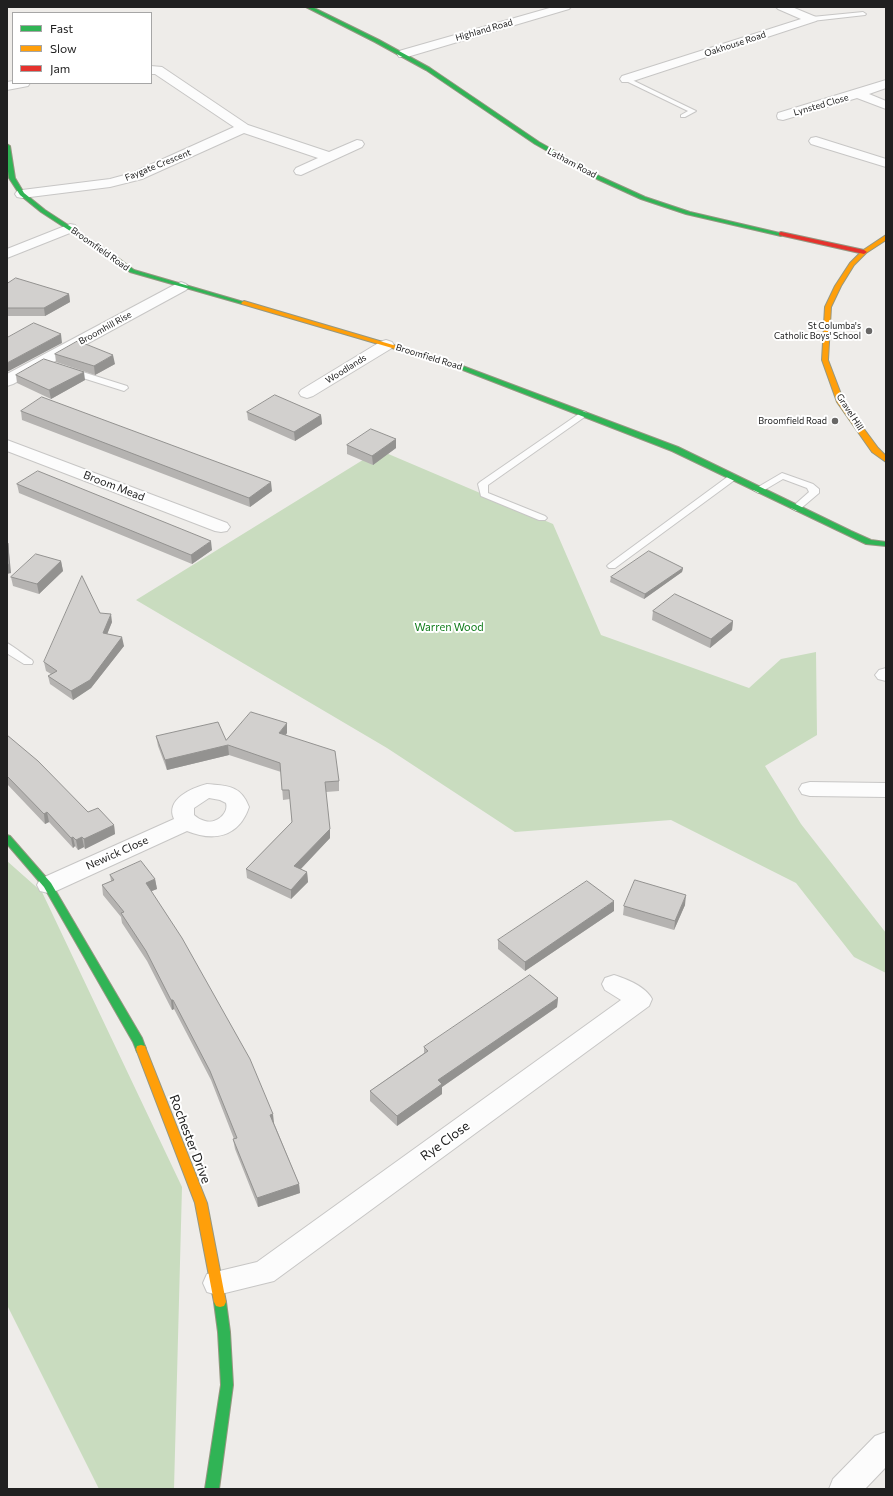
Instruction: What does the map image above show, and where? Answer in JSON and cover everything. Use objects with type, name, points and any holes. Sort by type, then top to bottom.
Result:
[{"type":"street","name":"Latham Road","points":[[308,7],[403,54],[446,80],[515,129],[542,146],[591,174],[639,197],[688,213],[864,252]]},
{"type":"street","name":"Highland Road","points":[[403,54],[565,7]]},
{"type":"street","points":[[783,7],[812,19]]},
{"type":"street","name":"Oakhouse Road","points":[[626,79],[812,19]]},
{"type":"street","points":[[152,70],[158,70],[243,128],[330,157]]},
{"type":"street","points":[[7,86],[18,84]]},
{"type":"street","name":"Lynsted Close","points":[[783,116],[858,94],[886,84]]},
{"type":"street","name":"Lynsted Close","points":[[858,94],[886,105]]},
{"type":"street","name":"Faygate Crescent","points":[[22,194],[110,183],[137,176],[243,128]]},
{"type":"street","points":[[816,140],[886,163]]},
{"type":"street","points":[[301,171],[357,144]]},
{"type":"street","name":"Broomfield Road","points":[[7,146],[12,178],[22,194],[43,211],[70,228],[132,272],[311,322],[461,367],[675,449],[869,542],[886,544]]},
{"type":"street","points":[[7,254],[70,228]]},
{"type":"street","name":"Gravel Hill","points":[[886,237],[864,252],[852,264],[838,286],[828,307],[826,360],[835,390],[841,402],[875,450],[886,460]]},
{"type":"street","name":"Broomhill Rise","points":[[7,381],[181,286]]},
{"type":"street","name":"Woodlands","points":[[307,393],[386,345]]},
{"type":"street","name":"Broom Mead","points":[[7,445],[221,527]]},
{"type":"street","points":[[810,789],[886,790]]},
{"type":"street","name":"Newick Close","points":[[48,885],[187,822]]},
{"type":"street","name":"Rochester Drive","points":[[7,838],[48,885],[138,1041],[201,1203],[217,1283],[224,1332],[227,1385],[212,1489]]},
{"type":"street","name":"Rye Close","points":[[217,1283],[264,1272],[640,999],[614,984]]},
{"type":"street","points":[[844,1489],[886,1446]]},
{"type":"lane","points":[[812,19],[863,14]]},
{"type":"lane","points":[[626,79],[693,111],[683,116]]},
{"type":"lane","points":[[41,362],[124,388]]},
{"type":"lane","points":[[542,518],[484,494],[483,484],[583,414]]},
{"type":"lane","points":[[758,490],[782,476],[810,486],[814,489],[814,493],[796,508]]},
{"type":"lane","points":[[612,566],[733,477]]},
{"type":"lane","points":[[7,646],[12,652],[28,662]]},
{"type":"green space","name":"Warren Wood","points":[[379,450],[553,524],[601,635],[749,688],[781,659],[816,652],[817,735],[765,766],[801,824],[886,933],[886,973],[854,957],[796,883],[671,820],[515,832],[387,748],[136,600]]},
{"type":"green space","points":[[7,861],[42,892],[182,1187],[174,1489],[99,1489],[7,1305]]},
{"type":"building","points":[[16,278],[69,294],[44,308],[7,308],[7,284]]},
{"type":"building","points":[[34,323],[61,334],[7,363],[7,338]]},
{"type":"building","points":[[78,341],[113,355],[94,366],[55,354]]},
{"type":"building","points":[[44,359],[84,372],[49,390],[16,375]]},
{"type":"building","points":[[275,395],[321,415],[294,432],[247,412]]},
{"type":"building","points":[[42,397],[271,482],[249,498],[21,411]]},
{"type":"building","points":[[371,429],[396,439],[372,456],[347,445]]},
{"type":"building","points":[[38,471],[211,541],[191,555],[17,484]]},
{"type":"building","points":[[7,543],[9,564],[7,565]]},
{"type":"building","points":[[649,551],[683,568],[645,594],[611,577]]},
{"type":"building","points":[[36,554],[61,561],[37,584],[11,577]]},
{"type":"building","points":[[82,576],[100,613],[111,614],[103,633],[122,637],[90,680],[71,691],[48,676],[57,671],[44,662]]},
{"type":"building","points":[[675,594],[733,621],[711,639],[653,611]]},
{"type":"building","points":[[251,712],[287,723],[279,733],[335,751],[339,781],[325,782],[330,829],[294,866],[307,872],[291,890],[246,869],[292,822],[289,790],[282,790],[280,763],[228,745],[165,760],[156,736],[218,722],[226,740]]},
{"type":"building","points":[[7,735],[38,761],[88,812],[98,808],[114,825],[84,839],[82,837],[76,840],[73,837],[71,838],[47,812],[44,814],[7,776]]},
{"type":"building","points":[[141,861],[155,879],[146,883],[182,938],[250,1059],[273,1114],[270,1115],[299,1184],[257,1198],[233,1139],[237,1138],[210,1071],[146,951],[121,913],[124,912],[102,885],[114,880],[110,875]]},
{"type":"building","points":[[635,880],[686,895],[675,921],[624,906]]},
{"type":"building","points":[[587,881],[614,901],[525,962],[498,940]]},
{"type":"building","points":[[530,975],[558,998],[438,1080],[442,1084],[397,1116],[370,1091],[428,1051],[424,1047]]},
{"type":"traffic: fast","points":[[308,7],[377,41],[428,69],[537,143],[599,178],[643,198],[688,213],[781,234]]},
{"type":"traffic: fast","points":[[7,146],[12,178],[22,194],[43,211],[112,256],[132,271],[244,303]]},
{"type":"traffic: fast","points":[[452,364],[675,449],[848,533],[869,542],[886,544]]},
{"type":"traffic: fast","points":[[7,838],[48,885],[138,1041],[141,1049]]},
{"type":"traffic: fast","points":[[212,1489],[227,1385],[224,1332],[220,1302]]},
{"type":"traffic: slow","points":[[886,237],[864,252],[852,264],[838,286],[828,307],[825,360],[841,402],[875,450],[886,460]]},
{"type":"traffic: slow","points":[[244,303],[452,364]]},
{"type":"traffic: slow","points":[[141,1049],[201,1203],[220,1302]]},
{"type":"traffic: jam","points":[[781,234],[864,252]]},
{"type":"place","name":"St Columba's Catholic Boys' School","points":[[869,331]]},
{"type":"place","name":"Broomfield Road","points":[[835,421]]}]
